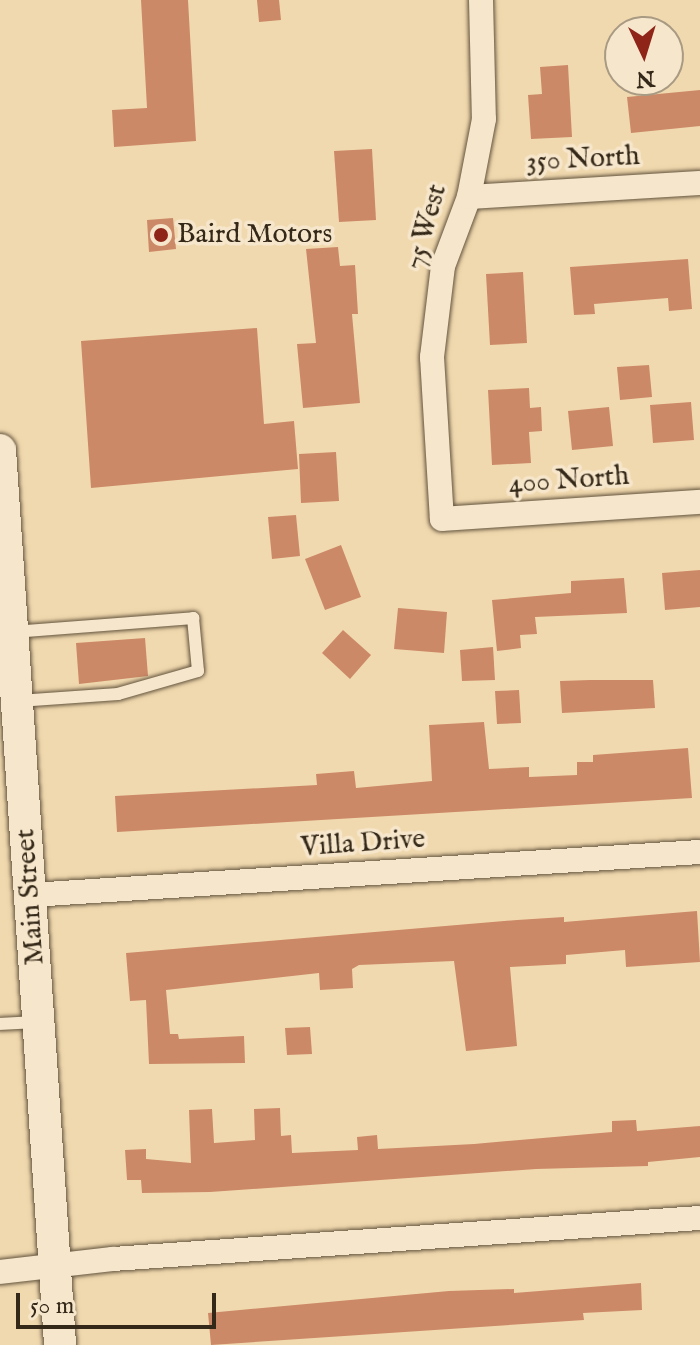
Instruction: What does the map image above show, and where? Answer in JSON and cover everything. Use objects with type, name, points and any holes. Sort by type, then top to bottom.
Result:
[{"type":"main road","name":"Main Street","points":[[0,450],[60,1345]]},
{"type":"street","name":"75 West","points":[[442,519],[432,357],[443,266],[469,197],[484,119],[481,0]]},
{"type":"street","name":"350 North","points":[[469,197],[700,183]]},
{"type":"street","name":"400 North","points":[[442,519],[700,502]]},
{"type":"street","name":"Villa Drive","points":[[31,895],[700,852]]},
{"type":"street","points":[[0,1272],[700,1218]]},
{"type":"lane","points":[[13,632],[193,618],[198,671],[118,694],[18,701]]},
{"type":"lane","points":[[0,1024],[39,1022]]},
{"type":"building","points":[[141,0],[188,0],[196,141],[114,147],[112,110],[147,108]]},
{"type":"building","points":[[257,0],[279,0],[281,20],[259,22]]},
{"type":"building","points":[[568,65],[572,137],[531,139],[528,95],[542,94],[540,67]]},
{"type":"building","points":[[700,90],[700,126],[631,133],[627,97],[684,96],[684,92]]},
{"type":"building","points":[[372,149],[376,220],[339,222],[334,151]]},
{"type":"building","name":"Baird Motors","points":[[173,218],[176,249],[149,252],[147,220]]},
{"type":"building","points":[[338,247],[340,266],[355,265],[358,314],[352,314],[360,403],[303,408],[297,344],[316,343],[306,249]]},
{"type":"building","points":[[688,259],[692,309],[669,311],[668,298],[594,304],[595,314],[574,315],[570,267]]},
{"type":"building","points":[[523,272],[527,343],[490,345],[486,274]]},
{"type":"building","points":[[257,328],[264,424],[294,421],[298,469],[91,488],[81,341]]},
{"type":"building","points":[[649,365],[652,397],[620,400],[617,367]]},
{"type":"building","points":[[529,388],[530,408],[541,407],[542,431],[529,432],[531,463],[492,465],[488,390]]},
{"type":"building","points":[[691,402],[694,440],[653,443],[650,405]]},
{"type":"building","points":[[609,407],[613,446],[572,450],[568,411]]},
{"type":"building","points":[[336,452],[339,501],[301,503],[299,454]]},
{"type":"building","points":[[296,515],[300,556],[272,559],[268,517]]},
{"type":"building","points":[[341,545],[361,597],[325,610],[305,559]]},
{"type":"building","points":[[700,570],[700,607],[665,610],[662,573]]},
{"type":"building","points":[[624,578],[627,613],[535,617],[537,634],[520,635],[521,648],[497,651],[492,600],[571,593],[571,581]]},
{"type":"building","points":[[398,608],[447,612],[444,653],[394,649]]},
{"type":"building","points":[[343,630],[371,655],[350,679],[322,653]]},
{"type":"building","points":[[145,638],[148,676],[79,684],[76,643]]},
{"type":"building","points":[[493,647],[495,680],[462,681],[460,650]]},
{"type":"building","points":[[653,680],[655,708],[562,713],[560,681]]},
{"type":"building","points":[[519,690],[521,723],[497,724],[495,691]]},
{"type":"building","points":[[484,722],[489,769],[529,767],[529,777],[577,775],[577,762],[593,762],[593,755],[688,748],[692,798],[117,832],[115,796],[317,785],[316,774],[354,771],[356,788],[432,781],[429,725]]},
{"type":"building","points":[[697,911],[700,962],[626,967],[625,950],[566,955],[566,964],[510,967],[517,1046],[466,1051],[454,961],[359,965],[352,969],[353,988],[320,990],[319,973],[166,990],[170,1034],[178,1034],[179,1039],[244,1036],[245,1063],[149,1064],[146,1000],[130,1001],[126,953],[517,920],[564,917],[564,922]]},
{"type":"building","points":[[310,1027],[312,1054],[287,1055],[285,1028]]},
{"type":"building","points":[[280,1108],[281,1136],[291,1135],[292,1153],[358,1150],[357,1137],[377,1135],[378,1149],[474,1144],[612,1132],[612,1121],[636,1120],[637,1131],[700,1126],[700,1157],[648,1162],[648,1166],[536,1169],[210,1192],[142,1193],[141,1180],[127,1180],[125,1150],[146,1149],[146,1159],[191,1163],[189,1110],[212,1109],[214,1143],[255,1140],[254,1109]]},
{"type":"building","points":[[641,1283],[642,1310],[583,1313],[584,1320],[211,1345],[208,1313],[449,1291],[514,1289],[514,1293]]},
{"type":"place","name":"Baird Motors","points":[[161,235]]}]
